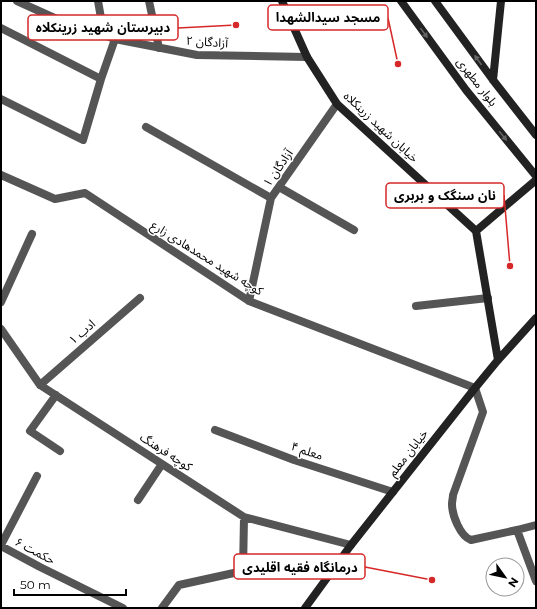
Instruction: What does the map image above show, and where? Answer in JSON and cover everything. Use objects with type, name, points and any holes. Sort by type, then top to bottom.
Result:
[{"type":"street","name":"آزادگان ۲","points":[[17,1],[59,20],[115,39],[159,48],[197,55],[307,57]]},
{"type":"street","points":[[98,1],[104,35]]},
{"type":"street","points":[[149,1],[159,48]]},
{"type":"street","name":"خیابان شهید زرینکلاه","points":[[282,1],[307,57],[338,104],[476,231]]},
{"type":"street","name":"بلوار مطهری","points":[[401,1],[466,90],[536,176]]},
{"type":"street","name":"بلوار مطهری","points":[[435,1],[493,80],[536,135]]},
{"type":"street","points":[[493,80],[501,1]]},
{"type":"street","points":[[1,28],[101,79]]},
{"type":"street","points":[[1,99],[83,140],[101,79],[115,39]]},
{"type":"street","name":"آزادگان ۱","points":[[249,301],[271,198],[338,104]]},
{"type":"street","points":[[146,127],[271,198]]},
{"type":"street","name":"کوچه شهید محمدهادی زارع","points":[[1,174],[55,200],[85,193],[249,301],[475,388]]},
{"type":"street","points":[[498,360],[476,231],[536,180]]},
{"type":"street","points":[[279,187],[354,230]]},
{"type":"street","points":[[1,302],[32,234]]},
{"type":"street","name":"ادب ۱","points":[[40,385],[140,298]]},
{"type":"street","points":[[416,306],[488,298]]},
{"type":"street","name":"خیابان معلم","points":[[305,608],[350,545],[475,388],[536,318]]},
{"type":"street","name":"کوچه فرهنگ","points":[[1,329],[40,385],[244,517],[350,545]]},
{"type":"street","points":[[475,388],[483,412],[453,494],[452,504],[454,517],[463,535],[471,540],[536,525]]},
{"type":"street","points":[[56,395],[30,431],[60,451]]},
{"type":"street","name":"معلم ۴","points":[[215,430],[294,460],[393,492]]},
{"type":"street","points":[[138,500],[162,464]]},
{"type":"street","points":[[1,546],[38,476]]},
{"type":"street","points":[[162,608],[179,585],[243,571],[244,517]]},
{"type":"street","points":[[517,530],[536,581]]},
{"type":"street","name":"حکمت ۶","points":[[1,546],[123,608]]},
{"type":"place","name":"دبیرستان شهید زرینکلاه","points":[[236,25]]},
{"type":"place","name":"مسجد سیدالشهدا","points":[[398,64]]},
{"type":"place","name":"نان سنگک و بربری","points":[[510,266]]},
{"type":"place","name":"درمانگاه فقیه اقلیدی","points":[[432,580]]}]
